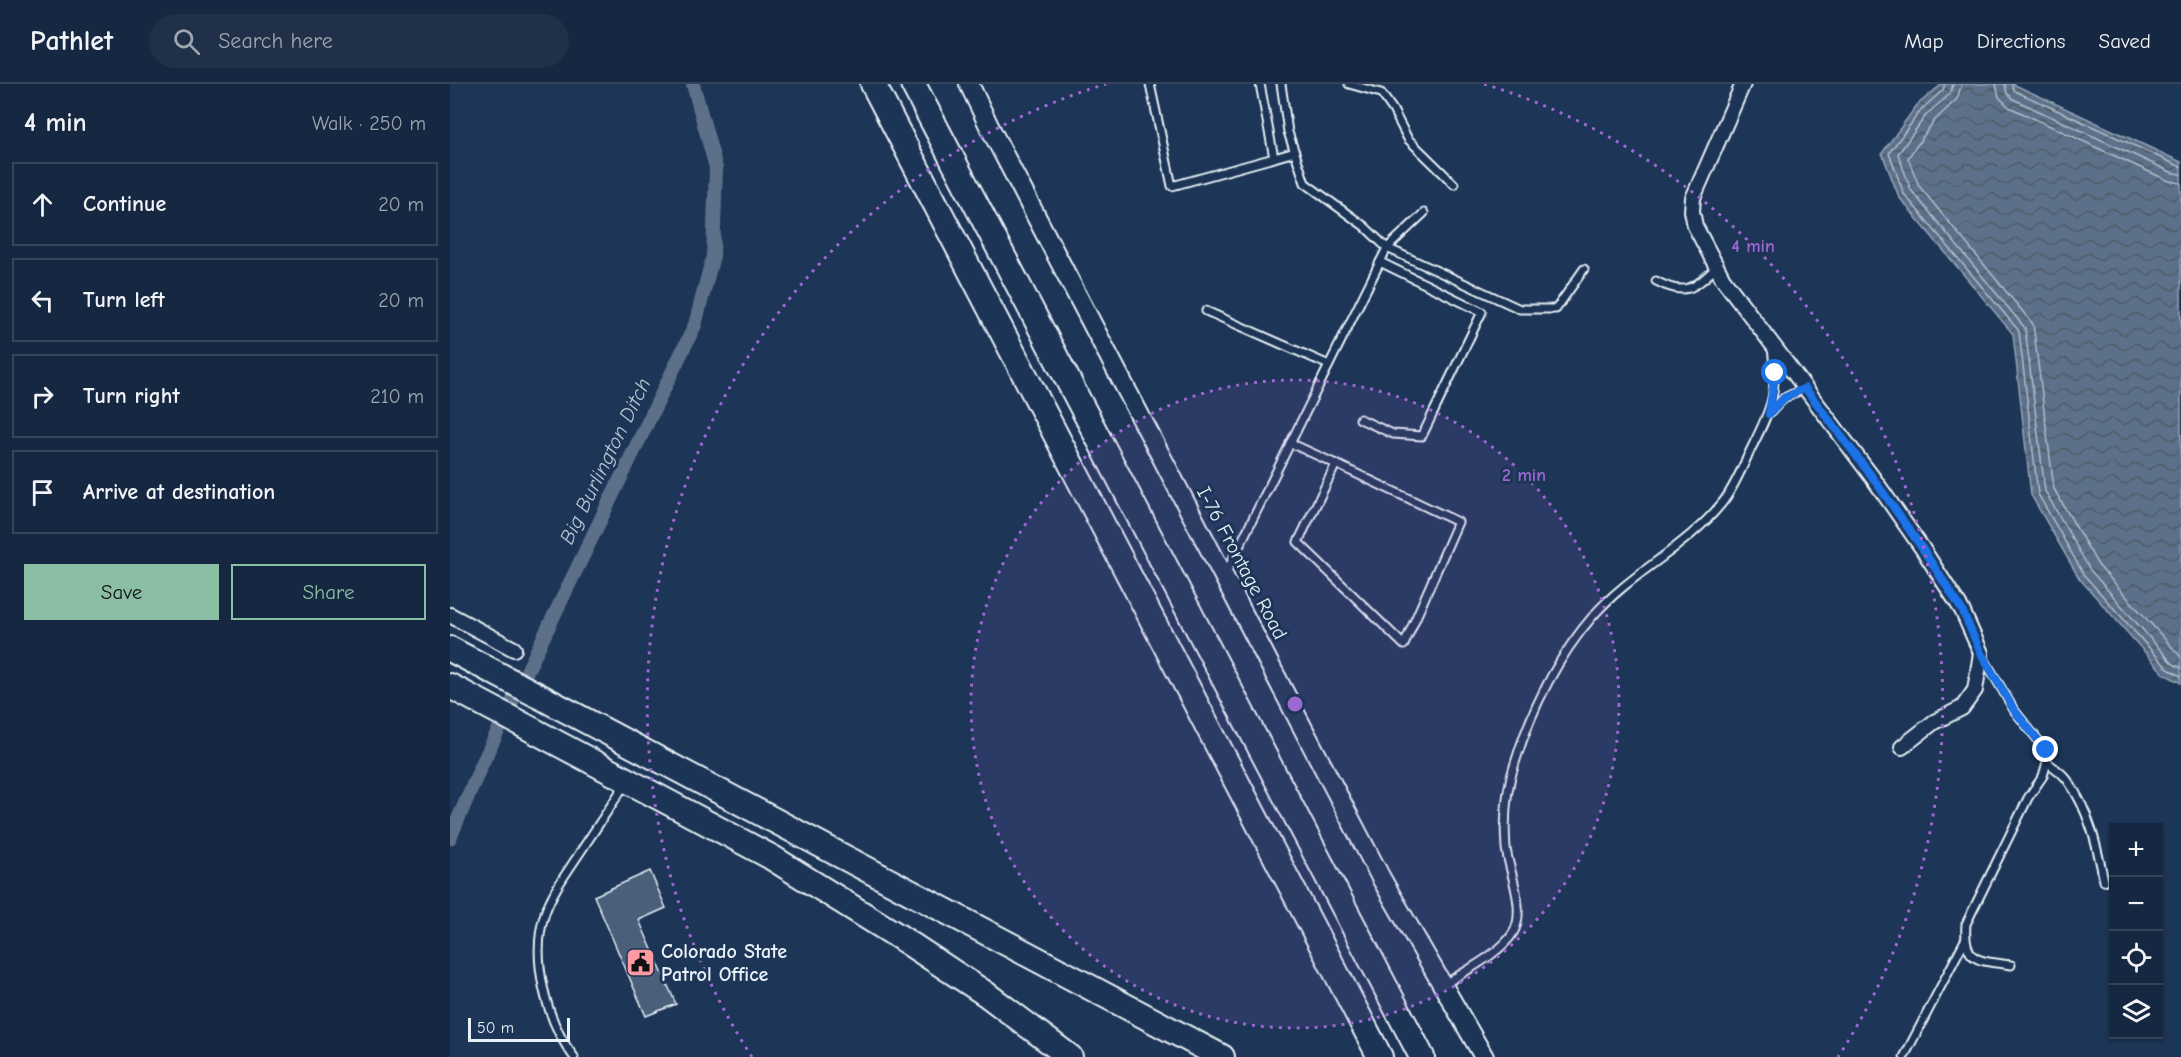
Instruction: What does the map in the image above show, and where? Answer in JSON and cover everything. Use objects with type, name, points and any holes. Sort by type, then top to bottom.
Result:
[{"type":"highway","points":[[873,84],[1380,1057]]},
{"type":"highway","points":[[913,84],[1422,1057]]},
{"type":"highway","points":[[450,649],[1222,1057]]},
{"type":"highway","points":[[450,686],[771,857],[858,910],[986,994],[1070,1057]]},
{"type":"highway","points":[[627,780],[645,752]]},
{"type":"street","points":[[1743,84],[1693,198],[1692,211],[1695,226],[1723,279],[1873,478],[1922,548],[1962,610],[1981,653],[1975,690],[1962,708],[1934,722],[1902,747]]},
{"type":"street","name":"I-76 Frontage Road","points":[[974,86],[1224,577],[1381,878],[1484,1057]]},
{"type":"street","points":[[450,615],[514,649]]},
{"type":"lane","points":[[1150,84],[1172,186],[1295,152]]},
{"type":"lane","points":[[1260,84],[1274,158]]},
{"type":"lane","points":[[1281,84],[1288,132],[1305,183],[1364,226],[1387,248],[1520,309],[1556,309],[1584,269]]},
{"type":"lane","points":[[1349,84],[1381,93],[1408,139],[1454,184]]},
{"type":"lane","points":[[1224,577],[1387,248],[1424,213]]},
{"type":"lane","points":[[1360,419],[1393,434],[1422,436],[1482,312],[1380,262]]},
{"type":"lane","points":[[1656,281],[1679,291],[1695,286],[1716,267]]},
{"type":"lane","points":[[1206,311],[1329,365]]},
{"type":"lane","points":[[1769,414],[1775,373],[1771,343]]},
{"type":"lane","points":[[1443,985],[1502,946],[1514,931],[1519,911],[1506,849],[1506,806],[1513,767],[1528,723],[1564,656],[1594,616],[1629,582],[1703,523],[1723,502],[1769,414],[1784,398],[1805,388]]},
{"type":"lane","points":[[1290,442],[1458,522],[1404,645],[1298,542],[1336,464]]},
{"type":"lane","points":[[1981,653],[2014,710],[2046,750],[2047,762],[2043,776],[2028,798],[1966,924],[1965,940],[1969,953],[1977,959],[2012,965]]},
{"type":"lane","points":[[2047,762],[2067,779],[2085,810],[2097,845],[2104,881]]},
{"type":"lane","points":[[574,1057],[556,1027],[549,1009],[543,986],[540,934],[555,890],[627,780]]},
{"type":"lane","points":[[1904,1057],[1965,940]]},
{"type":"water","points":[[1942,84],[2013,84],[2181,162],[2181,683],[2164,674],[2079,578],[2031,495],[2013,334],[1899,197],[1882,153],[1917,105]]},
{"type":"building","name":"Colorado State Patrol Office","points":[[650,871],[666,908],[639,920],[676,1004],[646,1016],[594,896]]},
{"type":"waterway","name":"Big Burlington Ditch","points":[[450,838],[481,766],[695,325],[713,256],[716,168],[693,84]]},
{"type":"place","name":"Colorado State Patrol Office","points":[[640,962]]},
{"type":"route","points":[[1775,373],[1769,414],[1784,398],[1805,388],[1922,548],[1962,610],[1981,653],[2014,710],[2046,750]]}]
